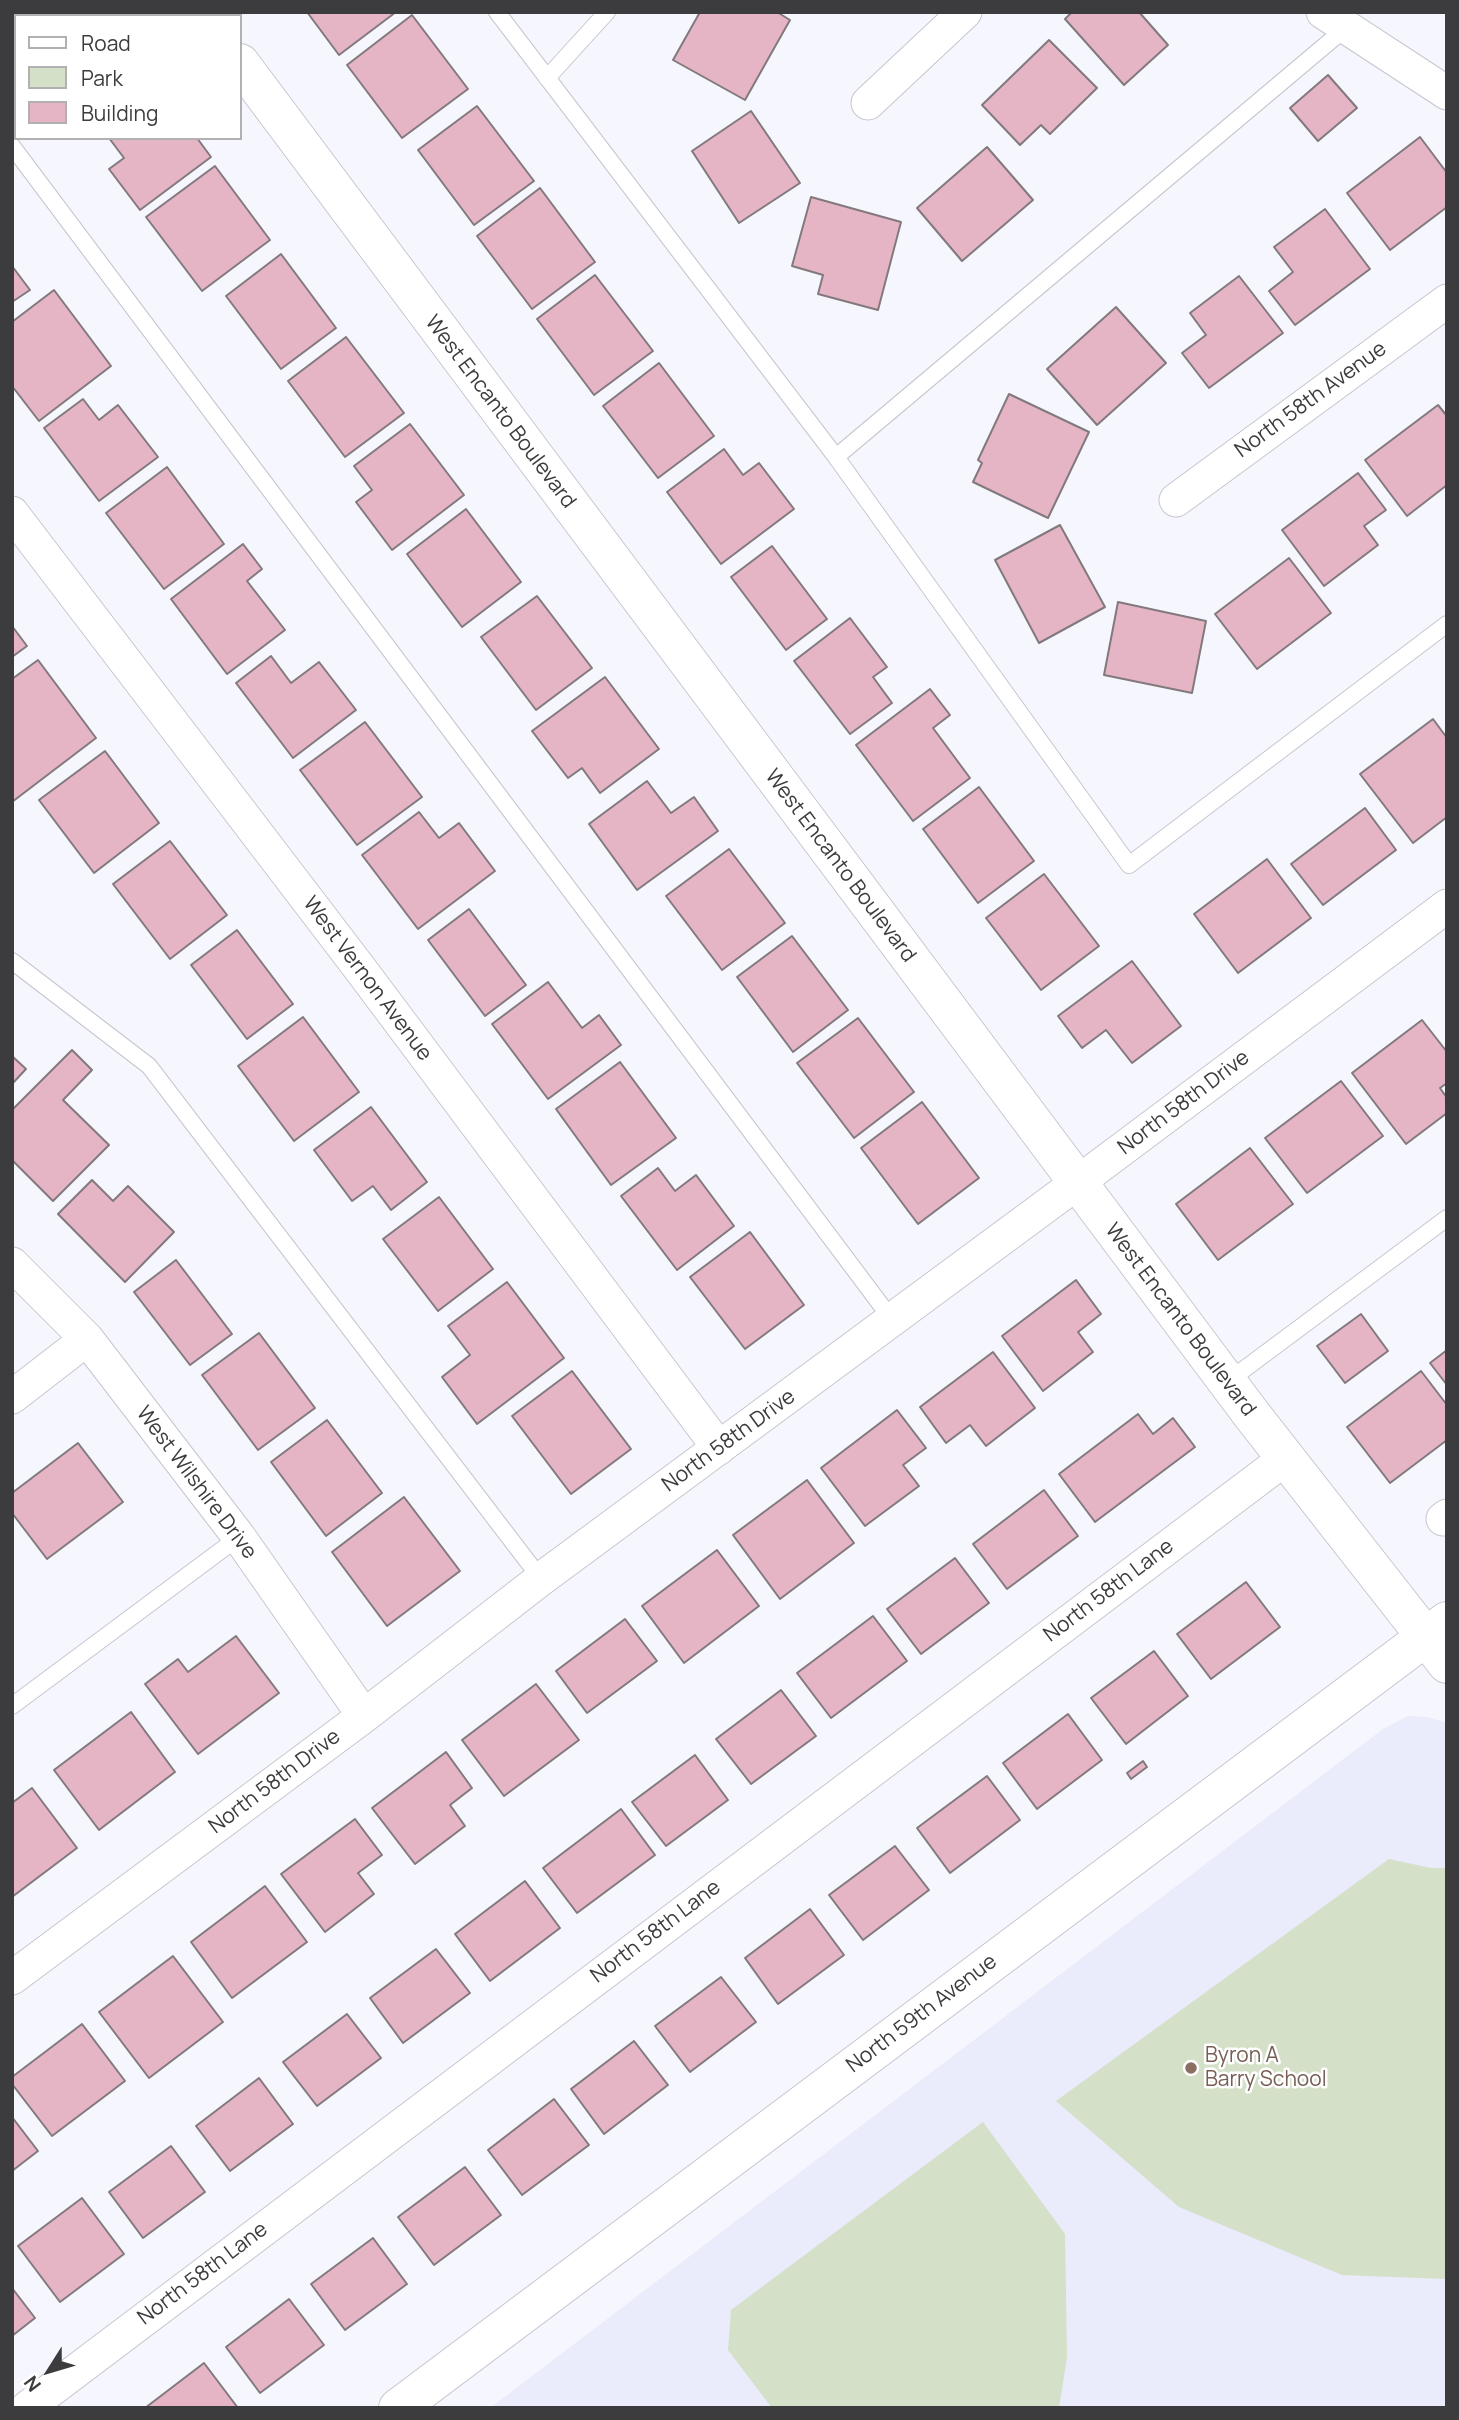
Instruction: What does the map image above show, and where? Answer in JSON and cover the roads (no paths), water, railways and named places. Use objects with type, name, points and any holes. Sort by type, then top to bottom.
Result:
[{"type":"street","points":[[869,103],[965,12]]},
{"type":"street","points":[[1335,20],[1447,93]]},
{"type":"street","name":"West Encanto Boulevard","points":[[242,66],[1227,1382],[1286,1458],[1439,1640]]},
{"type":"street","name":"North 58th Avenue","points":[[1176,500],[1447,301]]},
{"type":"street","name":"West Vernon Avenue","points":[[12,513],[358,966],[719,1448]]},
{"type":"street","name":"North 58th Drive","points":[[12,1979],[541,1579],[893,1321],[1447,906]]},
{"type":"street","name":"West Wilshire Drive","points":[[12,1264],[87,1339],[239,1537],[363,1716]]},
{"type":"street","points":[[12,1397],[87,1339]]},
{"type":"street","name":"North 58th Lane","points":[[27,2408],[1286,1458]]},
{"type":"street","name":"North 59th Avenue","points":[[398,2408],[1439,1640]]},
{"type":"lane","points":[[497,12],[836,457],[1129,866],[1447,624]]},
{"type":"lane","points":[[547,78],[607,12]]},
{"type":"lane","points":[[836,457],[1335,20]]},
{"type":"lane","points":[[12,146],[893,1321]]},
{"type":"lane","points":[[12,961],[149,1066],[541,1579]]},
{"type":"lane","points":[[1227,1382],[1447,1218]]},
{"type":"lane","points":[[12,1706],[239,1537]]},
{"type":"place","name":"Byron A Barry School","points":[[1191,2068]]}]
